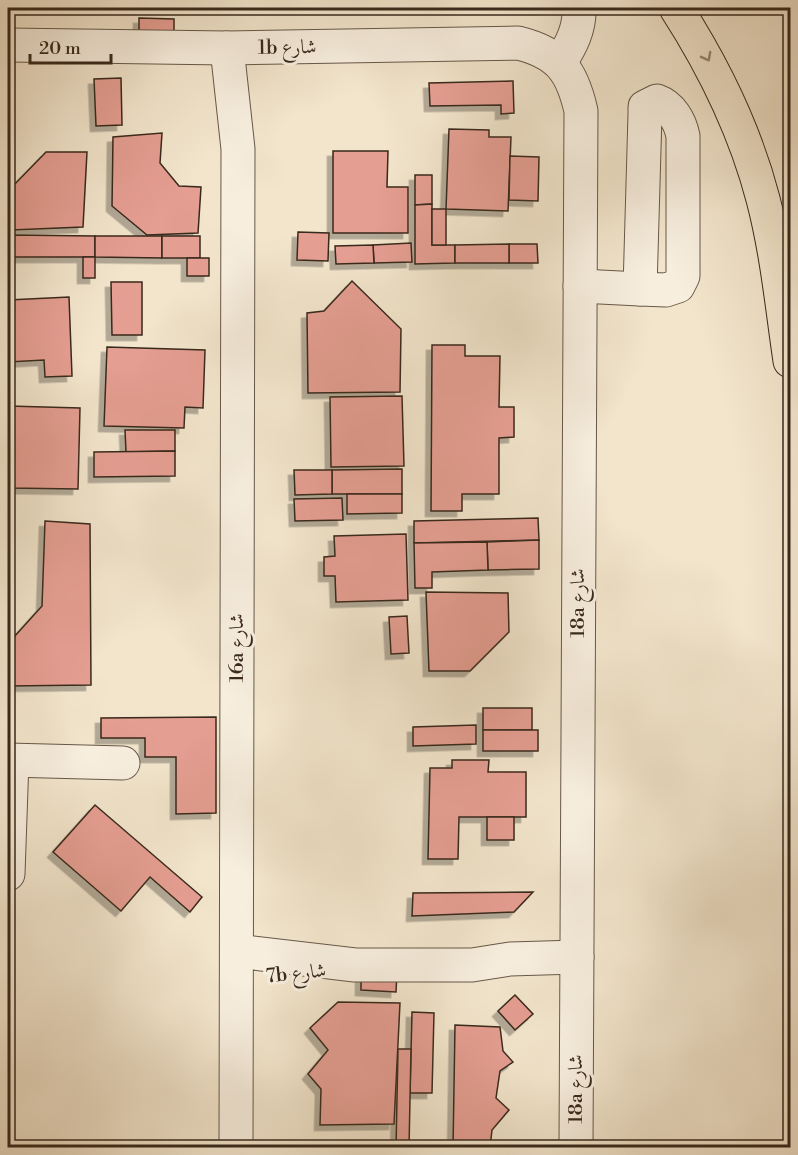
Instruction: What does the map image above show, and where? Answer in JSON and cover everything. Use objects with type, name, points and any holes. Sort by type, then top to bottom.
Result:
[{"type":"highway","points":[[676,8],[719,81],[751,159],[772,241],[790,361]]},
{"type":"street","points":[[560,63],[573,42],[579,8]]},
{"type":"street","name":"1b شارع","points":[[8,45],[242,48],[518,43],[540,48],[560,63]]},
{"type":"street","name":"16a شارع","points":[[236,1148],[238,149],[242,48]]},
{"type":"street","name":"18a شارع","points":[[560,63],[575,84],[581,111],[576,1148]]},
{"type":"street","points":[[580,286],[640,289],[672,289],[678,286],[683,276],[683,136],[676,118],[663,103],[657,101],[645,107],[640,289]]},
{"type":"street","points":[[8,874],[10,760],[123,763]]},
{"type":"street","name":"7b شارع","points":[[237,965],[313,973],[355,965],[472,965],[513,974],[577,969]]},
{"type":"building","points":[[139,18],[174,19],[174,39],[139,38]]},
{"type":"building","points":[[121,78],[122,125],[96,126],[94,79]]},
{"type":"building","points":[[513,81],[514,113],[501,114],[501,105],[430,106],[429,83]]},
{"type":"building","points":[[449,129],[489,130],[489,137],[511,137],[508,211],[446,209]]},
{"type":"building","points":[[162,133],[160,163],[179,186],[201,187],[198,233],[147,235],[112,206],[113,137]]},
{"type":"building","points":[[333,151],[388,151],[387,187],[408,187],[408,233],[333,233]]},
{"type":"building","points":[[46,152],[87,152],[83,227],[11,230],[11,188]]},
{"type":"building","points":[[510,156],[539,157],[538,201],[509,200]]},
{"type":"building","points":[[415,175],[432,175],[432,204],[415,205]]},
{"type":"building","points":[[432,204],[432,245],[455,245],[455,263],[415,264],[415,205]]},
{"type":"building","points":[[432,209],[446,209],[446,245],[432,245]]},
{"type":"building","points":[[298,232],[329,233],[328,261],[297,260]]},
{"type":"building","points":[[8,235],[95,236],[95,257],[8,257]]},
{"type":"building","points":[[95,236],[162,236],[162,258],[95,257]]},
{"type":"building","points":[[162,236],[200,236],[200,258],[162,258]]},
{"type":"building","points":[[411,243],[412,262],[374,263],[373,245]]},
{"type":"building","points":[[509,244],[537,244],[538,263],[509,263]]},
{"type":"building","points":[[509,244],[509,263],[455,263],[455,245]]},
{"type":"building","points":[[373,245],[374,263],[336,264],[335,246]]},
{"type":"building","points":[[83,257],[95,257],[95,278],[83,278]]},
{"type":"building","points":[[187,258],[209,258],[209,276],[187,276]]},
{"type":"building","points":[[352,281],[401,329],[400,392],[308,393],[307,313],[324,311]]},
{"type":"building","points":[[111,282],[142,282],[142,335],[112,335]]},
{"type":"building","points":[[69,297],[72,376],[45,377],[44,360],[8,362],[8,300]]},
{"type":"building","points":[[432,345],[465,345],[465,356],[500,356],[499,407],[514,407],[514,437],[499,438],[499,494],[462,494],[462,511],[431,511]]},
{"type":"building","points":[[107,347],[205,350],[203,408],[185,407],[184,428],[104,426]]},
{"type":"building","points":[[402,396],[404,466],[331,467],[330,397]]},
{"type":"building","points":[[8,406],[80,408],[78,489],[8,488]]},
{"type":"building","points":[[125,430],[175,430],[175,451],[126,452]]},
{"type":"building","points":[[175,451],[175,476],[94,477],[94,452]]},
{"type":"building","points":[[402,469],[402,494],[332,494],[332,470]]},
{"type":"building","points":[[294,470],[332,470],[332,494],[295,495]]},
{"type":"building","points":[[347,494],[402,494],[402,513],[347,514]]},
{"type":"building","points":[[342,498],[343,520],[295,521],[294,499]]},
{"type":"building","points":[[538,518],[539,540],[414,543],[414,521]]},
{"type":"building","points":[[45,521],[90,524],[91,685],[8,686],[8,637],[14,637],[42,606]]},
{"type":"building","points":[[406,534],[408,600],[336,602],[335,576],[324,576],[324,557],[335,556],[334,536]]},
{"type":"building","points":[[539,540],[539,569],[488,570],[487,542]]},
{"type":"building","points":[[487,542],[488,570],[432,572],[432,588],[415,588],[414,543]]},
{"type":"building","points":[[426,592],[508,593],[509,632],[470,671],[429,671]]},
{"type":"building","points":[[407,616],[409,653],[391,654],[389,617]]},
{"type":"building","points":[[483,708],[532,708],[532,730],[483,730]]},
{"type":"building","points":[[216,717],[216,813],[176,814],[176,757],[145,757],[145,738],[101,738],[101,718]]},
{"type":"building","points":[[476,725],[476,744],[413,746],[413,727]]},
{"type":"building","points":[[483,730],[538,730],[538,751],[483,751]]},
{"type":"building","points":[[452,760],[489,760],[488,772],[526,772],[526,817],[459,817],[458,859],[428,859],[430,768],[452,768]]},
{"type":"building","points":[[95,805],[202,897],[190,912],[150,877],[121,911],[53,852]]},
{"type":"building","points":[[487,817],[514,817],[514,840],[487,840]]},
{"type":"building","points":[[533,892],[514,912],[412,916],[413,893]]},
{"type":"building","points":[[361,971],[397,972],[396,992],[361,990]]},
{"type":"building","points":[[515,995],[533,1014],[515,1030],[498,1011]]},
{"type":"building","points":[[338,1002],[400,1003],[394,1124],[320,1125],[321,1089],[308,1074],[328,1050],[310,1028]]},
{"type":"building","points":[[412,1012],[434,1013],[432,1093],[410,1093]]},
{"type":"building","points":[[455,1025],[500,1027],[503,1051],[513,1062],[500,1071],[496,1098],[509,1110],[492,1130],[490,1148],[453,1148]]},
{"type":"building","points":[[398,1049],[411,1049],[409,1148],[396,1148]]}]
